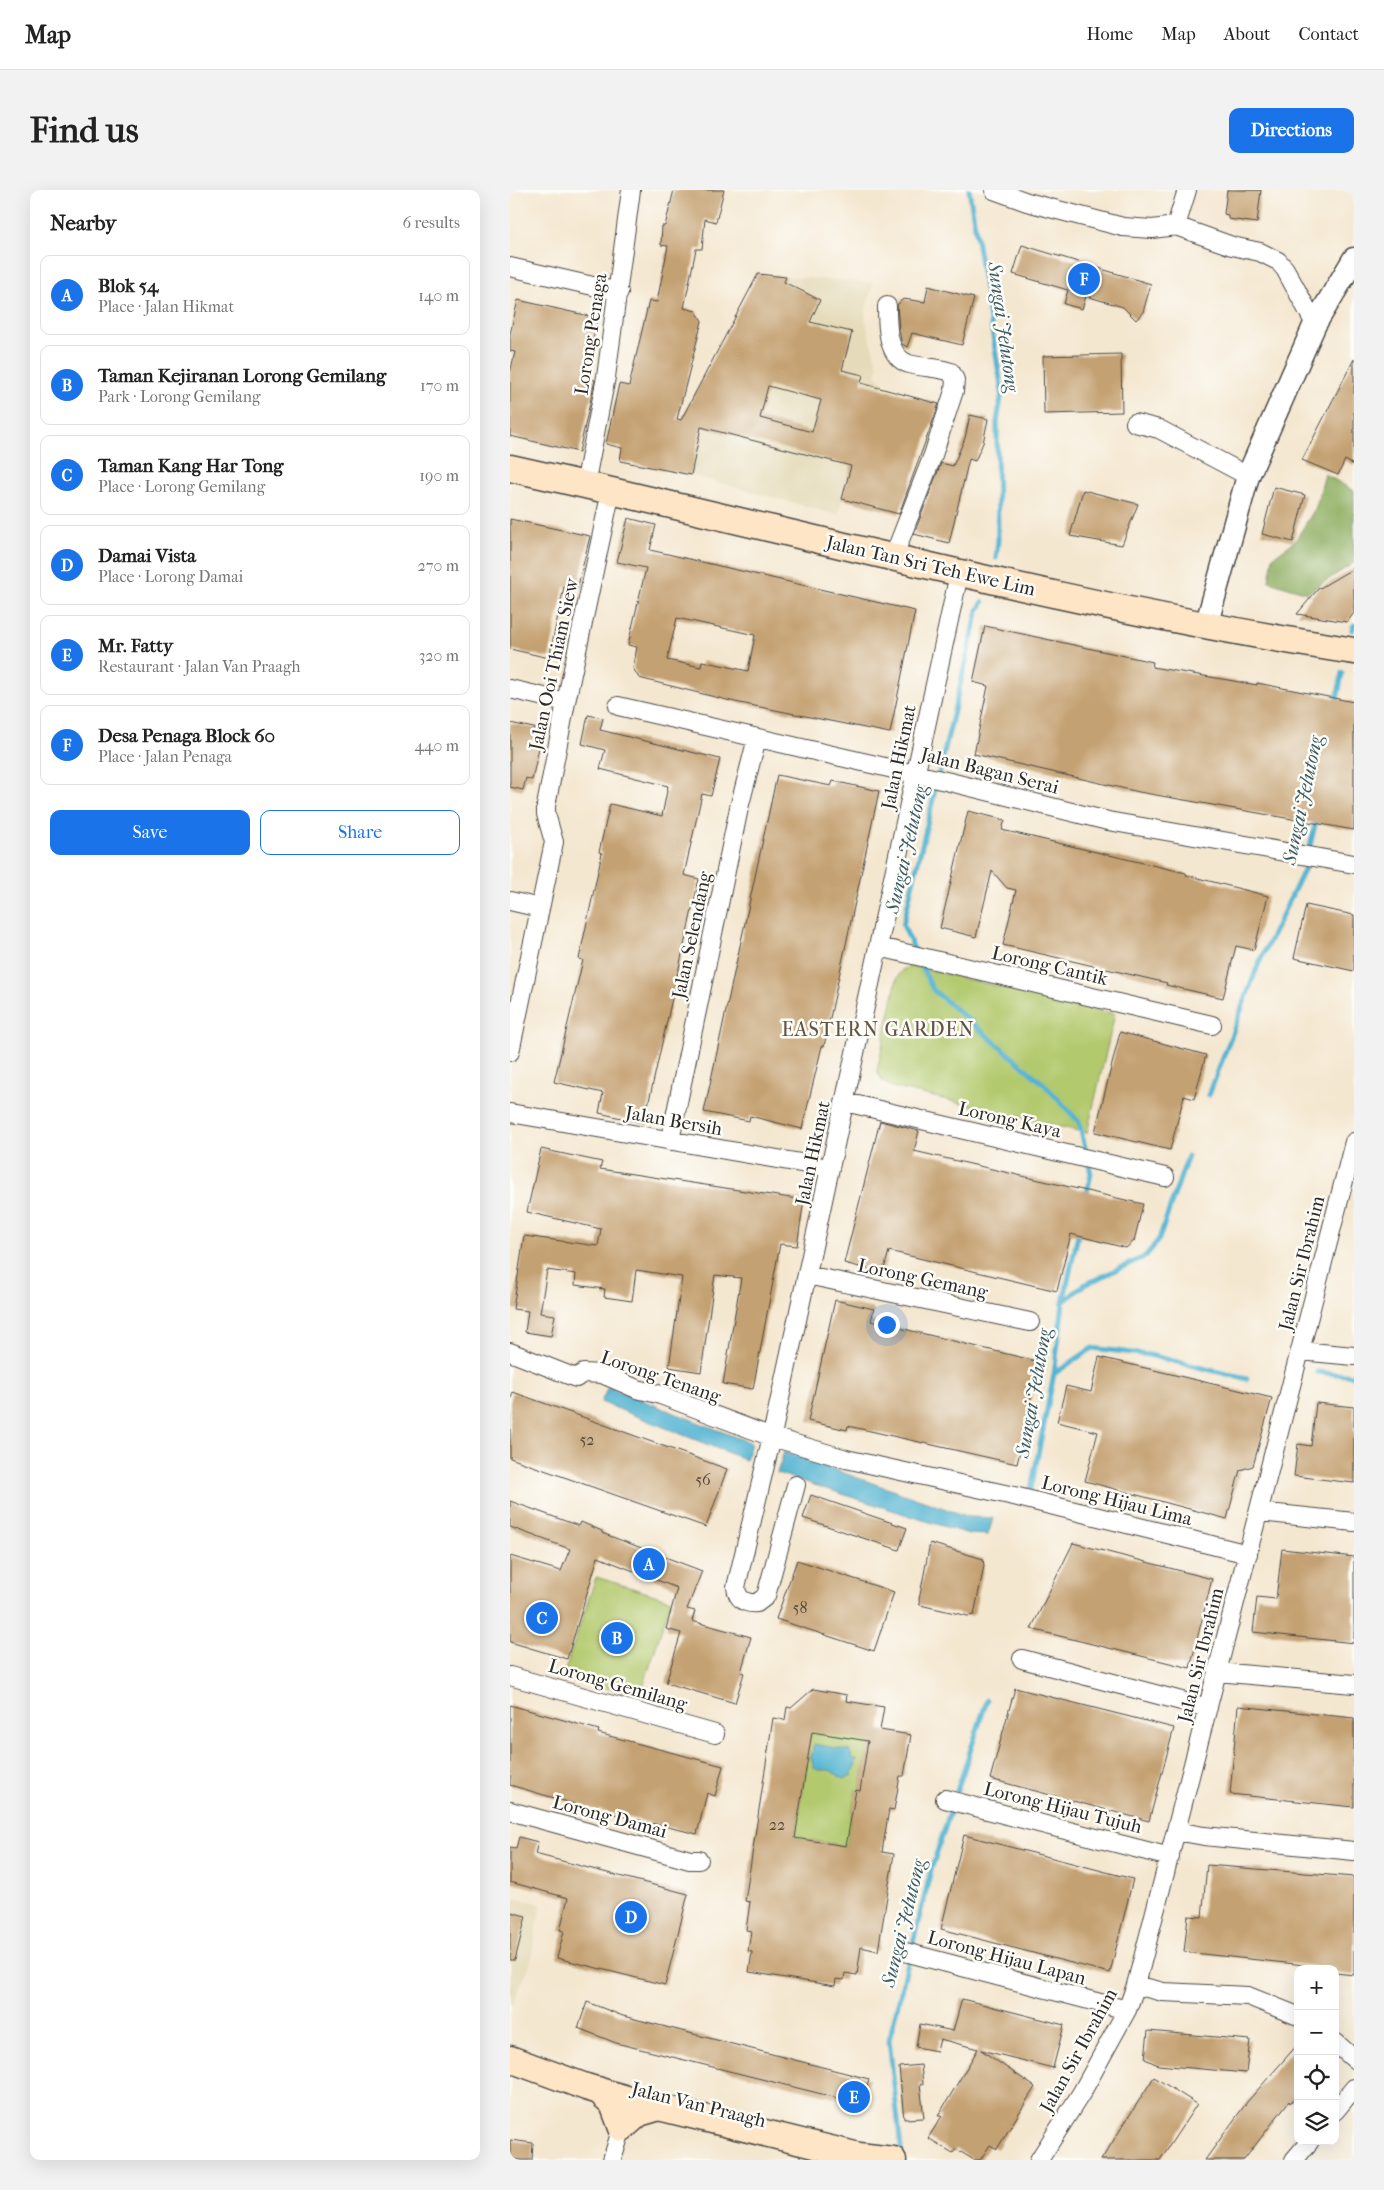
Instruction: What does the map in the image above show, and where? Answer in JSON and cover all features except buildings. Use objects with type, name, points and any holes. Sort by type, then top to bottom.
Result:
[{"type":"main road","name":"Jalan Tan Sri Teh Ewe Lim","points":[[510,468],[959,574],[1206,626],[1354,651]]},
{"type":"main road","name":"Jalan Van Praagh","points":[[510,2045],[632,2094],[659,2107],[859,2156],[891,2159]]},
{"type":"main road","name":"Jalan Van Praagh","points":[[510,2059],[598,2090],[632,2094],[864,2146],[891,2159]]},
{"type":"main road","points":[[598,2090],[613,2104],[622,2128],[639,2113],[659,2107]]},
{"type":"street","name":"Lorong Penaga","points":[[585,485],[606,377],[619,292],[631,190]]},
{"type":"street","points":[[994,190],[1027,202],[1123,227],[1152,229],[1176,226],[1232,246],[1260,252],[1278,261],[1315,324]]},
{"type":"street","points":[[1176,226],[1187,190]]},
{"type":"street","points":[[1206,626],[1248,476],[1315,324],[1354,258]]},
{"type":"street","points":[[510,267],[619,292]]},
{"type":"street","points":[[887,306],[891,341],[894,352],[900,360],[910,364],[951,372],[955,380],[954,391],[933,455],[893,558]]},
{"type":"street","points":[[1135,423],[1159,428],[1248,476]]},
{"type":"street","name":"Jalan Ooi Thiam Siew","points":[[510,1051],[554,842],[546,814],[546,806],[611,491]]},
{"type":"street","name":"Jalan Hikmat","points":[[796,1485],[766,1596],[757,1603],[745,1602],[738,1596],[736,1587],[764,1471],[845,1102],[887,949],[959,574]]},
{"type":"street","points":[[510,689],[566,702]]},
{"type":"street","name":"Jalan Bagan Serai","points":[[618,706],[950,782],[1108,821],[1354,864]]},
{"type":"street","name":"Jalan Selendang","points":[[670,1141],[739,808],[757,738]]},
{"type":"street","points":[[510,901],[540,908]]},
{"type":"street","name":"Lorong Cantik","points":[[887,949],[1212,1025]]},
{"type":"street","name":"Lorong Kaya","points":[[845,1102],[1165,1177]]},
{"type":"street","name":"Jalan Bersih","points":[[510,1113],[830,1168]]},
{"type":"street","name":"Jalan Sir Ibrahim","points":[[1039,2160],[1082,2092],[1126,2010],[1136,1985],[1300,1351],[1347,1199],[1354,1142]]},
{"type":"street","name":"Lorong Gemang","points":[[807,1275],[1030,1322]]},
{"type":"street","points":[[1300,1351],[1354,1356]]},
{"type":"street","name":"Lorong Tenang","points":[[510,1352],[576,1378],[583,1373],[602,1374],[637,1389],[658,1394],[770,1443]]},
{"type":"street","name":"Lorong Hijau Lima","points":[[770,1443],[1014,1496],[1248,1554]]},
{"type":"street","points":[[1258,1512],[1354,1522]]},
{"type":"street","points":[[1022,1659],[1208,1708]]},
{"type":"street","points":[[1217,1672],[1354,1684]]},
{"type":"street","name":"Lorong Gemilang","points":[[510,1676],[715,1734]]},
{"type":"street","name":"Lorong Hijau Tujuh","points":[[945,1799],[1170,1857]]},
{"type":"street","name":"Lorong Damai","points":[[510,1811],[690,1860],[699,1860]]},
{"type":"street","points":[[1176,1831],[1204,1836],[1354,1851]]},
{"type":"street","name":"Lorong Hijau Lapan","points":[[913,1954],[1126,2010]]},
{"type":"street","points":[[1136,1985],[1163,1992],[1248,1996],[1294,2014]]},
{"type":"street","points":[[1339,2046],[1354,2059]]},
{"type":"street","points":[[1339,2106],[1354,2088]]},
{"type":"street","points":[[612,2160],[632,2094]]},
{"type":"street","points":[[1294,2160],[1307,2145]]},
{"type":"shaded area","points":[[758,274],[873,283],[865,314],[866,323],[878,368],[876,375],[884,382],[870,432],[861,430],[838,515],[691,475],[706,403]]},
{"type":"shaded area","points":[[510,1897],[541,1904],[530,1965],[510,2009]]},
{"type":"green space","points":[[1325,474],[1354,491],[1354,563],[1307,593],[1269,581],[1273,557],[1295,541],[1316,507]]},
{"type":"green space","points":[[911,966],[1115,1014],[1087,1133],[892,1087],[882,1081],[877,1071],[897,978],[902,970]]},
{"type":"green space","points":[[596,1577],[671,1600],[640,1697],[563,1676]]},
{"type":"green space","points":[[812,1728],[872,1742],[865,1762],[860,1791],[856,1790],[846,1846],[795,1838]]},
{"type":"water","points":[[608,1387],[751,1443],[746,1460],[601,1402]]},
{"type":"water","points":[[784,1452],[969,1517],[993,1518],[988,1535],[969,1534],[777,1473]]},
{"type":"water","points":[[814,1744],[850,1751],[852,1758],[857,1760],[852,1775],[843,1779],[830,1770],[814,1768],[811,1758]]},
{"type":"waterway","name":"Sungai Jelutong","points":[[969,190],[1002,392],[997,422],[998,541],[996,558]]},
{"type":"waterway","name":"Sungai Jelutong","points":[[915,951],[903,925],[978,610],[983,602]]},
{"type":"waterway","name":"Sungai Jelutong","points":[[1352,630],[1354,625]]},
{"type":"waterway","name":"Sungai Jelutong","points":[[1336,705],[1342,673]]},
{"type":"waterway","name":"Sungai Jelutong","points":[[1209,1095],[1258,965],[1304,870],[1317,817]]},
{"type":"waterway","name":"Sungai Jelutong","points":[[919,961],[933,990],[1044,1084],[1079,1122],[1087,1156]]},
{"type":"waterway","name":"Sungai Jelutong","points":[[1063,1302],[1084,1285],[1146,1256],[1159,1239],[1188,1156]]},
{"type":"waterway","name":"Sungai Jelutong","points":[[1086,1197],[1091,1174],[1089,1164]]},
{"type":"waterway","name":"Sungai Jelutong","points":[[1031,1489],[1054,1374],[1063,1303],[1079,1230]]},
{"type":"waterway","points":[[1054,1374],[1092,1348],[1149,1355],[1247,1379]]},
{"type":"waterway","points":[[1317,1372],[1354,1376]]},
{"type":"waterway","name":"Sungai Jelutong","points":[[902,2157],[889,2040],[931,1870],[987,1700]]},
{"type":"place","name":"Desa Penaga Block 60","points":[[1084,279]]},
{"type":"place","name":"Blok 54","points":[[649,1564]]},
{"type":"place","name":"Taman Kang Har Tong","points":[[542,1618]]},
{"type":"place","name":"Taman Kejiranan Lorong Gemilang","points":[[617,1638]]},
{"type":"place","name":"Damai Vista","points":[[631,1917]]},
{"type":"place","name":"Mr. Fatty","points":[[854,2097]]},
{"type":"district","name":"EASTERN GARDEN","points":[[878,1029]]}]
